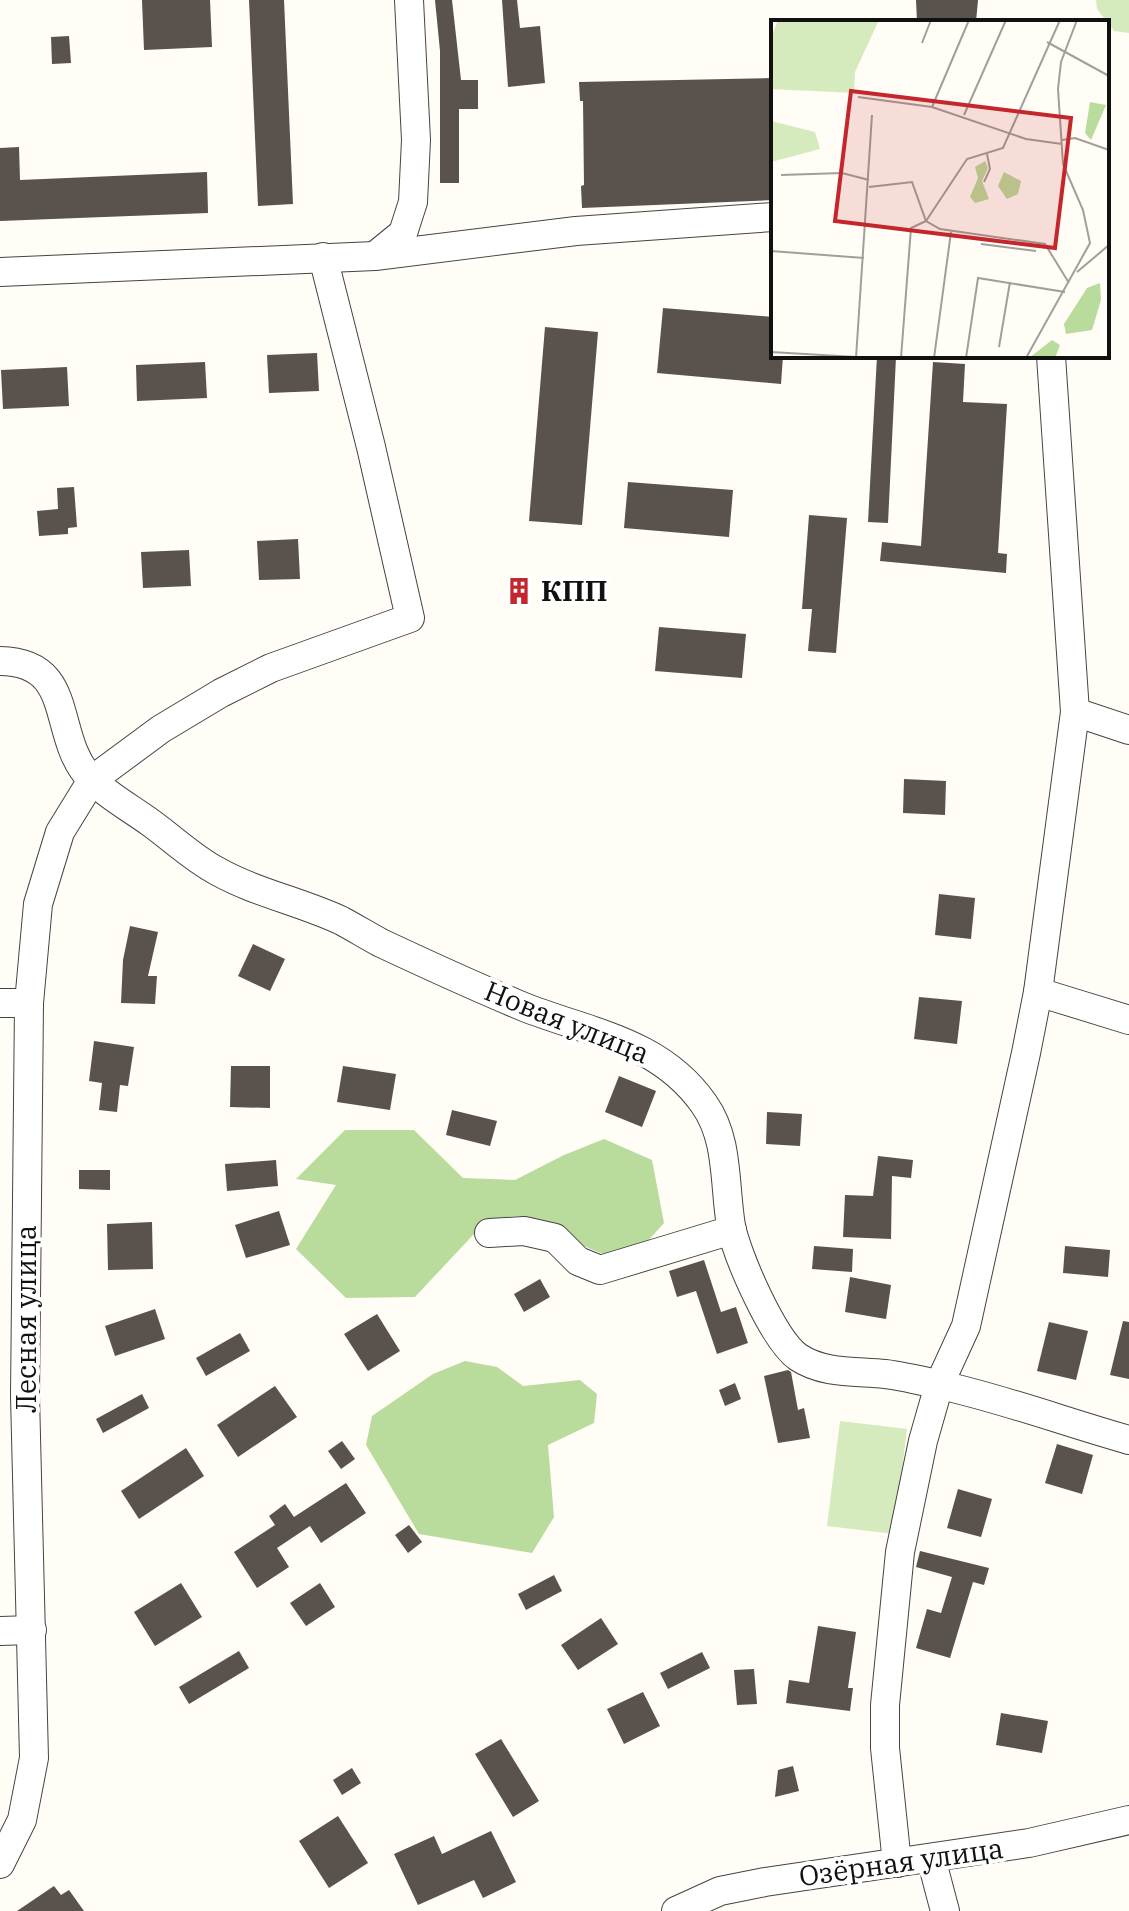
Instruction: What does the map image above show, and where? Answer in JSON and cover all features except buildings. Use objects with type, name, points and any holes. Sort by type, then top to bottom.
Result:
[{"type":"street","points":[[375,256],[403,233],[413,202],[416,140],[409,0]]},
{"type":"street","points":[[0,272],[375,256],[576,231],[771,217]]},
{"type":"street","points":[[0,661],[18,661],[34,666],[46,678],[56,692],[70,746],[92,780],[161,729],[221,693],[271,668],[410,618],[375,461],[323,257]]},
{"type":"street","points":[[897,1863],[885,1748],[885,1705],[900,1552],[923,1441],[939,1385],[966,1326],[1038,992],[1075,712],[1051,358]]},
{"type":"street","points":[[1075,712],[1129,730]]},
{"type":"street","name":"Лесная улица","points":[[0,1864],[22,1820],[34,1758],[25,1396],[29,1003],[38,904],[60,832],[92,780]]},
{"type":"street","name":"Новая улица","points":[[92,780],[217,871],[341,921],[377,941],[524,1006],[635,1046],[663,1062],[684,1080],[716,1124],[732,1230],[772,1326],[783,1344],[800,1358],[824,1369],[888,1374],[939,1385],[1129,1440]]},
{"type":"street","points":[[1038,992],[1129,1020]]},
{"type":"street","points":[[0,1003],[29,1003]]},
{"type":"street","points":[[489,1233],[524,1231],[555,1238],[578,1261],[600,1270],[732,1230]]},
{"type":"street","points":[[0,1631],[32,1630]]},
{"type":"street","name":"Озёрная улица","points":[[676,1911],[720,1891],[1029,1843],[1129,1820]]},
{"type":"street","points":[[931,1858],[945,1911]]},
{"type":"green space","points":[[1096,0],[1129,0],[1129,33],[1114,31],[1109,20],[1097,9]]},
{"type":"green space","points":[[345,1130],[414,1130],[463,1178],[515,1180],[604,1139],[652,1160],[664,1223],[647,1242],[610,1257],[579,1244],[554,1225],[519,1216],[488,1219],[415,1297],[346,1298],[296,1249],[336,1185],[296,1179]]},
{"type":"green space","points":[[465,1361],[497,1367],[523,1386],[580,1380],[597,1394],[594,1423],[548,1445],[554,1517],[532,1553],[419,1534],[366,1445],[372,1416],[433,1374]]},
{"type":"green space","points":[[840,1421],[907,1429],[894,1534],[827,1526]]},
{"type":"place","name":"КПП","points":[[519,591]]}]
